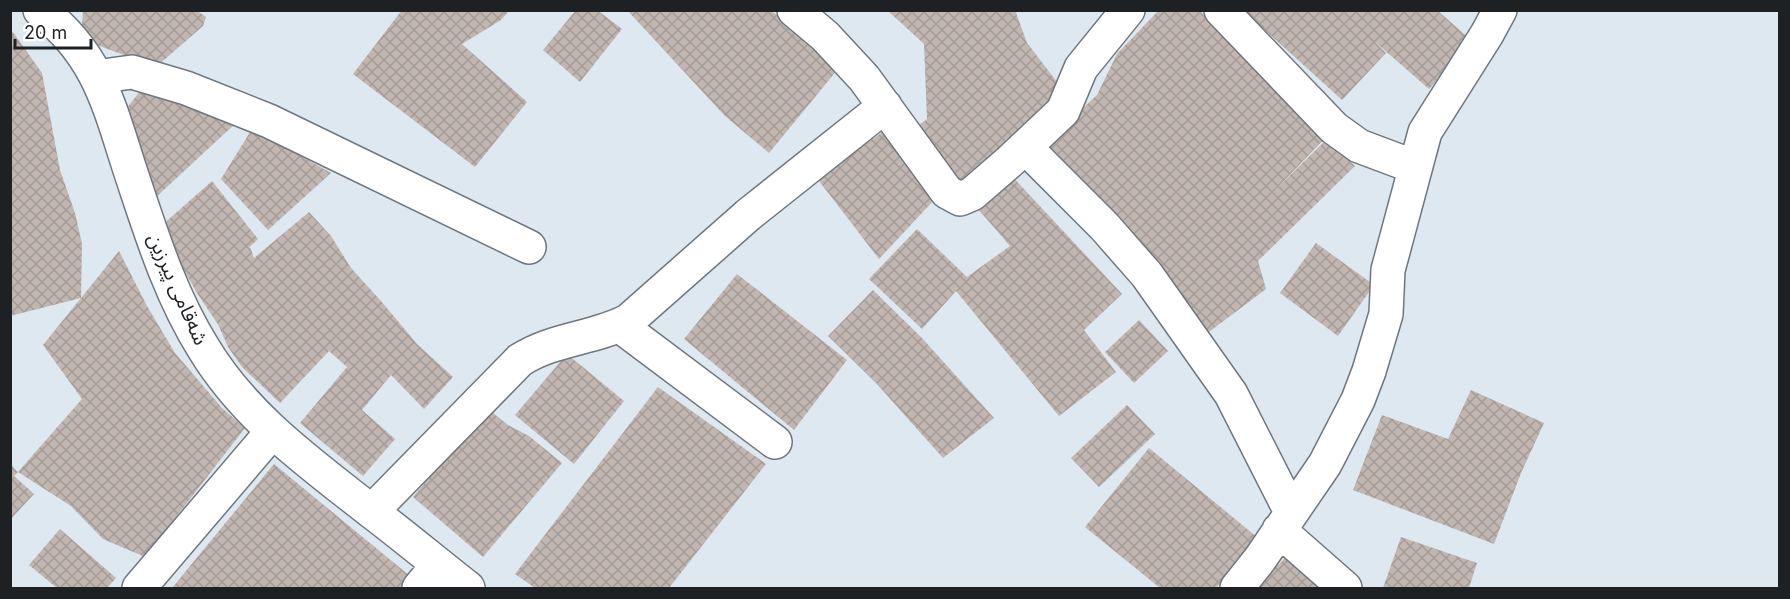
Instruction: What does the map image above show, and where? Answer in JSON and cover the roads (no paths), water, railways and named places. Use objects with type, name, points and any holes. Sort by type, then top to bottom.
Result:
[{"type":"street","name":"شەقامی پیرزین","points":[[40,10],[75,44],[100,80],[160,258],[180,304],[204,349],[235,393],[272,432],[372,511],[428,577],[468,588]]},
{"type":"street","points":[[794,10],[825,36],[864,78],[947,192],[960,199],[972,194],[1063,111],[1081,68],[1128,10]]},
{"type":"street","points":[[1221,10],[1334,128],[1359,146],[1415,167]]},
{"type":"street","points":[[1237,588],[1326,464],[1358,400],[1386,315],[1388,270],[1425,132],[1500,10]]},
{"type":"street","points":[[100,80],[121,72],[132,72],[186,88],[228,104],[269,121],[529,247]]},
{"type":"street","points":[[372,511],[520,360],[553,344],[605,331],[637,315],[748,215],[885,106]]},
{"type":"street","points":[[1025,147],[1104,226],[1147,275],[1231,394],[1285,521],[1345,588]]},
{"type":"street","points":[[619,325],[775,442]]},
{"type":"street","points":[[139,588],[272,432]]}]
